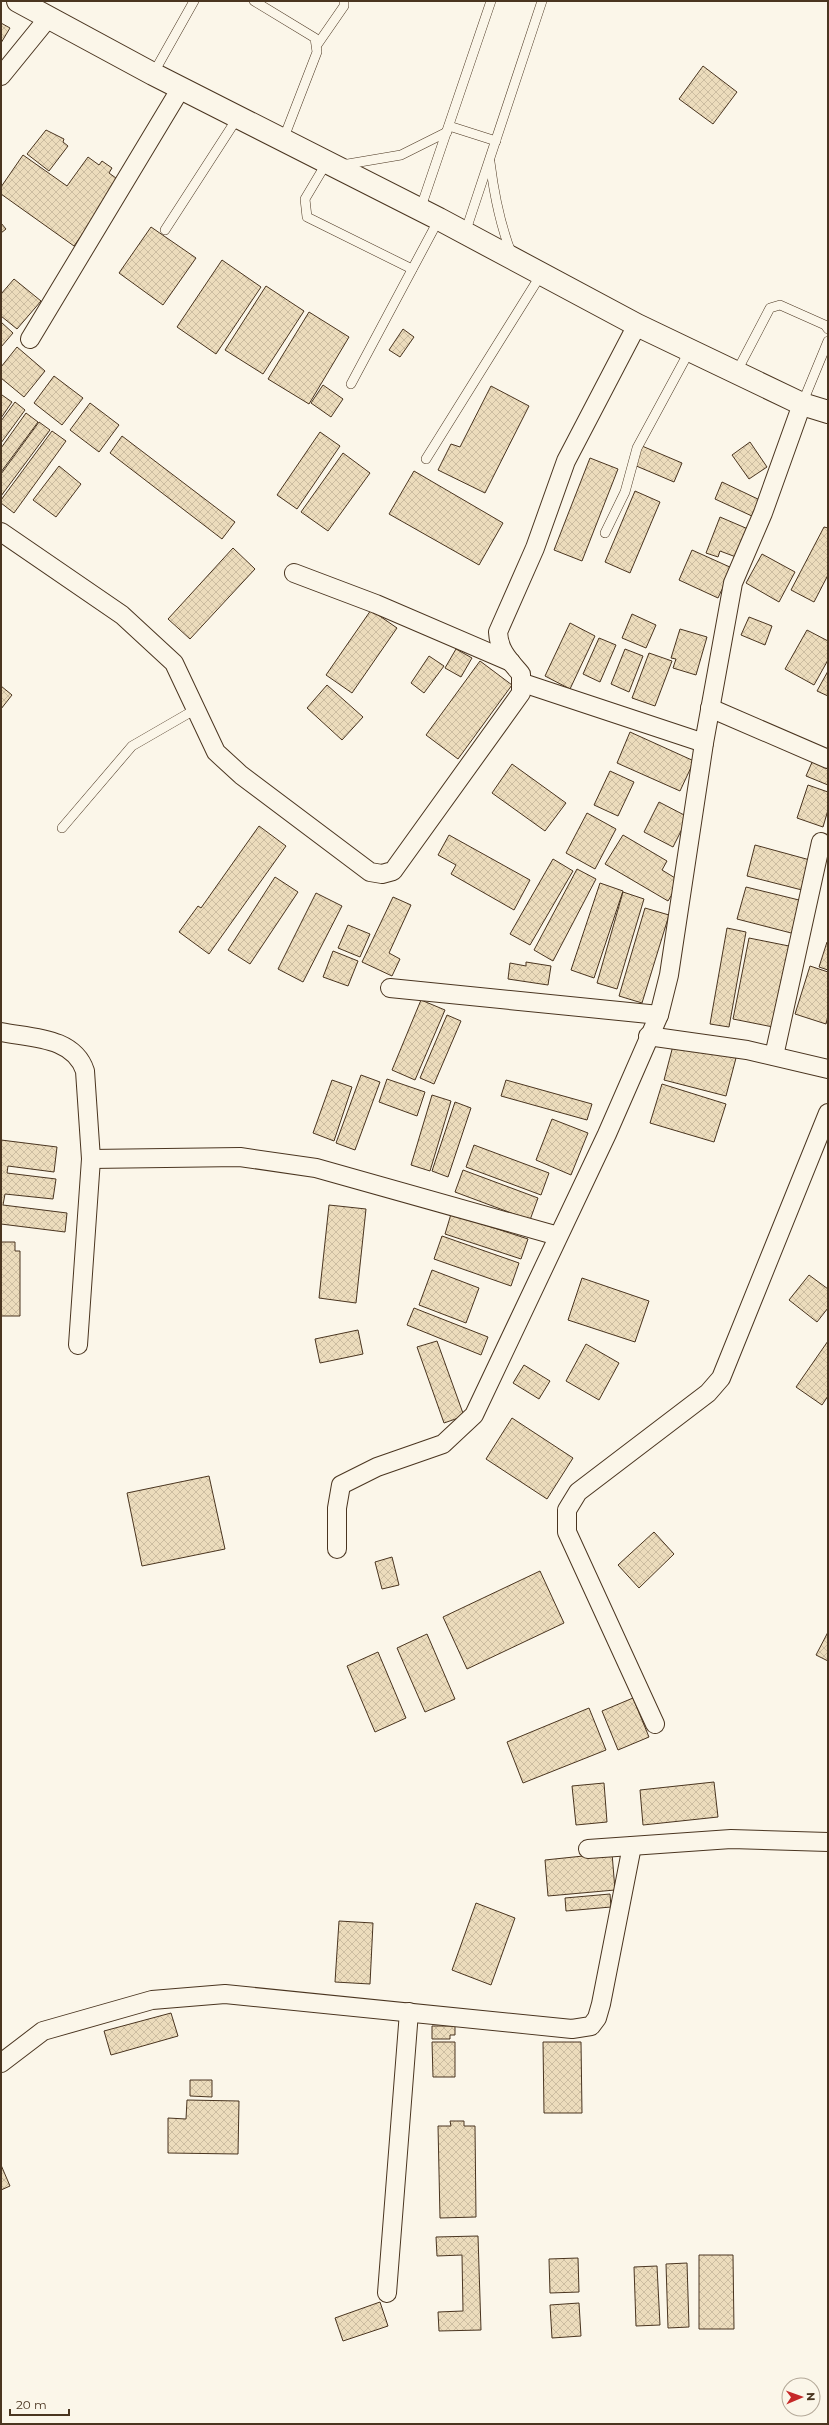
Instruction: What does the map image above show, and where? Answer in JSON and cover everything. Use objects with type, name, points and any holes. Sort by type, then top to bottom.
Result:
[{"type":"street","points":[[18,1],[153,74],[430,214],[637,325],[802,404],[828,412]]},
{"type":"street","points":[[1,76],[49,17]]},
{"type":"street","points":[[30,339],[181,88]]},
{"type":"street","points":[[1,532],[122,615],[174,663],[216,752],[241,775],[370,872],[382,874],[392,871],[515,704],[521,693],[523,683],[521,674],[512,662],[502,653],[498,643],[498,632],[535,548],[566,461],[637,325]]},
{"type":"street","points":[[337,1549],[337,1508],[341,1485],[377,1467],[443,1444],[474,1415],[607,1134],[648,1036],[659,1015],[669,975],[704,743],[733,583],[763,513],[802,404]]},
{"type":"street","points":[[294,573],[376,604],[512,662]]},
{"type":"street","points":[[523,683],[704,743]]},
{"type":"street","points":[[710,708],[826,754]]},
{"type":"street","points":[[774,1056],[821,842]]},
{"type":"street","points":[[390,988],[659,1015]]},
{"type":"street","points":[[1,1032],[65,1045],[82,1060],[86,1071],[91,1159],[78,1345]]},
{"type":"street","points":[[648,1036],[747,1050],[828,1069]]},
{"type":"street","points":[[655,1724],[567,1532],[567,1510],[578,1492],[708,1392],[721,1378],[730,1362],[828,1113]]},
{"type":"street","points":[[91,1159],[240,1157],[316,1168],[558,1236]]},
{"type":"street","points":[[588,1849],[731,1838],[828,1842]]},
{"type":"street","points":[[1,2063],[43,2031],[152,2000],[225,1994],[572,2029],[591,2026],[597,2018],[601,2004],[632,1846]]},
{"type":"street","points":[[387,2294],[409,2012]]},
{"type":"lane","points":[[153,74],[194,1]]},
{"type":"lane","points":[[254,1],[315,38],[317,45],[317,52],[283,140]]},
{"type":"lane","points":[[317,45],[344,6],[344,1]]},
{"type":"lane","points":[[351,384],[412,269],[430,214],[448,129],[491,1]]},
{"type":"lane","points":[[465,233],[542,1]]},
{"type":"lane","points":[[165,230],[238,117]]},
{"type":"lane","points":[[412,269],[307,217],[304,209],[305,199],[331,164],[374,161],[401,155],[448,129],[496,141]]},
{"type":"lane","points":[[490,160],[502,226],[513,258]]},
{"type":"lane","points":[[426,459],[542,273]]},
{"type":"lane","points":[[736,372],[770,308],[780,305],[825,325],[828,329]]},
{"type":"lane","points":[[802,404],[828,341]]},
{"type":"lane","points":[[605,533],[625,492],[637,448],[690,350]]},
{"type":"lane","points":[[62,828],[132,746],[196,709]]},
{"type":"building","points":[[1,23],[10,28],[1,43]]},
{"type":"building","points":[[703,66],[737,92],[713,124],[679,99]]},
{"type":"building","points":[[46,130],[64,139],[63,142],[68,146],[49,171],[27,154]]},
{"type":"building","points":[[23,155],[67,186],[88,157],[99,165],[102,161],[112,168],[109,173],[120,181],[74,246],[1,194],[1,187]]},
{"type":"building","points":[[1,223],[6,229],[1,233]]},
{"type":"building","points":[[151,227],[196,258],[163,305],[119,273]]},
{"type":"building","points":[[222,260],[261,287],[216,354],[177,327]]},
{"type":"building","points":[[14,279],[41,301],[17,329],[1,316],[1,294]]},
{"type":"building","points":[[266,286],[304,311],[263,374],[225,350]]},
{"type":"building","points":[[309,312],[349,337],[309,404],[268,379]]},
{"type":"building","points":[[1,322],[13,333],[1,347]]},
{"type":"building","points":[[403,329],[414,337],[400,357],[389,350]]},
{"type":"building","points":[[17,347],[45,371],[24,397],[1,378],[1,367]]},
{"type":"building","points":[[54,376],[83,398],[62,425],[34,403]]},
{"type":"building","points":[[323,385],[343,399],[331,417],[311,403]]},
{"type":"building","points":[[491,386],[529,406],[485,493],[438,470],[451,444],[460,447]]},
{"type":"building","points":[[1,395],[12,402],[1,418]]},
{"type":"building","points":[[15,402],[25,410],[1,443],[1,421]]},
{"type":"building","points":[[90,403],[119,425],[99,452],[70,430]]},
{"type":"building","points":[[26,413],[38,422],[1,472],[1,448]]},
{"type":"building","points":[[39,422],[50,430],[1,496],[1,474]]},
{"type":"building","points":[[52,431],[66,441],[14,513],[1,503],[1,500]]},
{"type":"building","points":[[320,432],[340,446],[297,509],[277,495]]},
{"type":"building","points":[[122,436],[235,522],[222,539],[110,453]]},
{"type":"building","points":[[750,442],[767,467],[749,479],[732,455]]},
{"type":"building","points":[[642,446],[682,463],[674,482],[634,465]]},
{"type":"building","points":[[343,453],[370,473],[328,531],[301,512]]},
{"type":"building","points":[[590,458],[618,469],[582,561],[554,550]]},
{"type":"building","points":[[59,466],[81,484],[56,517],[33,500]]},
{"type":"building","points":[[414,471],[503,523],[479,565],[389,514]]},
{"type":"building","points":[[722,482],[762,501],[754,517],[715,499]]},
{"type":"building","points":[[635,491],[660,502],[630,573],[605,562]]},
{"type":"building","points":[[720,517],[748,529],[736,557],[720,551],[718,557],[706,553]]},
{"type":"building","points":[[824,527],[828,528],[828,575],[814,602],[791,590]]},
{"type":"building","points":[[233,548],[255,569],[190,639],[168,619]]},
{"type":"building","points":[[692,550],[732,568],[718,598],[679,580]]},
{"type":"building","points":[[762,554],[795,572],[779,602],[746,583]]},
{"type":"building","points":[[371,610],[397,628],[352,693],[326,675]]},
{"type":"building","points":[[632,614],[656,625],[646,648],[622,638]]},
{"type":"building","points":[[749,617],[772,626],[765,645],[741,635]]},
{"type":"building","points":[[570,623],[595,636],[570,689],[545,676]]},
{"type":"building","points":[[680,629],[707,637],[696,675],[673,668],[676,659],[671,658]]},
{"type":"building","points":[[807,630],[828,641],[828,660],[814,685],[785,669]]},
{"type":"building","points":[[599,638],[616,645],[600,682],[583,674]]},
{"type":"building","points":[[456,649],[472,658],[461,677],[445,668]]},
{"type":"building","points":[[625,649],[643,656],[629,692],[611,684]]},
{"type":"building","points":[[649,653],[672,661],[655,706],[632,698]]},
{"type":"building","points":[[429,656],[444,666],[424,693],[411,683]]},
{"type":"building","points":[[480,661],[512,685],[458,759],[426,735]]},
{"type":"building","points":[[828,671],[828,696],[817,691]]},
{"type":"building","points":[[327,685],[363,717],[342,740],[307,708]]},
{"type":"building","points":[[1,686],[12,695],[1,709]]},
{"type":"building","points":[[630,732],[694,761],[680,791],[617,763]]},
{"type":"building","points":[[813,760],[828,767],[828,785],[806,776]]},
{"type":"building","points":[[512,764],[566,803],[545,831],[492,793]]},
{"type":"building","points":[[610,771],[634,782],[618,816],[594,805]]},
{"type":"building","points":[[808,785],[828,792],[828,810],[823,827],[797,818]]},
{"type":"building","points":[[659,802],[688,817],[673,847],[644,832]]},
{"type":"building","points":[[587,813],[616,829],[595,869],[566,853]]},
{"type":"building","points":[[259,826],[286,846],[209,954],[179,932],[198,906],[201,908]]},
{"type":"building","points":[[449,835],[530,880],[514,910],[451,874],[456,865],[438,855]]},
{"type":"building","points":[[623,835],[667,861],[662,870],[680,881],[668,901],[605,864]]},
{"type":"building","points":[[755,845],[810,860],[802,890],[747,876]]},
{"type":"building","points":[[553,859],[573,871],[530,945],[510,934]]},
{"type":"building","points":[[577,869],[596,879],[553,961],[534,950]]},
{"type":"building","points":[[275,877],[298,892],[250,964],[228,950]]},
{"type":"building","points":[[600,883],[623,891],[594,978],[571,970]]},
{"type":"building","points":[[746,887],[803,901],[795,934],[737,919]]},
{"type":"building","points":[[623,892],[644,899],[617,989],[597,983]]},
{"type":"building","points":[[316,893],[342,906],[303,982],[278,969]]},
{"type":"building","points":[[393,897],[411,905],[389,953],[400,959],[392,976],[362,962]]},
{"type":"building","points":[[645,908],[669,915],[642,1003],[619,996]]},
{"type":"building","points":[[348,925],[370,934],[360,957],[338,948]]},
{"type":"building","points":[[727,928],[746,932],[729,1027],[710,1024]]},
{"type":"building","points":[[749,938],[789,946],[773,1027],[733,1019]]},
{"type":"building","points":[[827,942],[828,943],[828,970],[819,967]]},
{"type":"building","points":[[333,951],[358,961],[348,986],[323,977]]},
{"type":"building","points":[[526,962],[551,966],[548,985],[508,979],[510,963],[526,966]]},
{"type":"building","points":[[810,966],[828,972],[828,1016],[826,1024],[795,1014]]},
{"type":"building","points":[[421,1000],[445,1010],[415,1080],[392,1070]]},
{"type":"building","points":[[447,1015],[461,1021],[434,1084],[420,1078]]},
{"type":"building","points":[[674,1042],[736,1058],[726,1096],[664,1080]]},
{"type":"building","points":[[361,1075],[380,1082],[355,1150],[336,1143]]},
{"type":"building","points":[[387,1079],[425,1092],[417,1116],[379,1102]]},
{"type":"building","points":[[332,1080],[352,1087],[334,1141],[313,1133]]},
{"type":"building","points":[[506,1080],[592,1104],[587,1120],[501,1096]]},
{"type":"building","points":[[662,1084],[726,1104],[714,1142],[650,1123]]},
{"type":"building","points":[[432,1095],[451,1101],[430,1171],[411,1165]]},
{"type":"building","points":[[455,1102],[471,1108],[448,1177],[432,1171]]},
{"type":"building","points":[[552,1119],[588,1133],[571,1175],[536,1160]]},
{"type":"building","points":[[1,1140],[57,1147],[54,1172],[8,1166],[7,1173],[56,1179],[53,1199],[5,1194],[3,1205],[67,1213],[65,1232],[1,1224]]},
{"type":"building","points":[[474,1145],[549,1173],[541,1195],[466,1167]]},
{"type":"building","points":[[463,1170],[538,1198],[530,1220],[455,1192]]},
{"type":"building","points":[[329,1205],[366,1209],[356,1303],[319,1298]]},
{"type":"building","points":[[451,1214],[528,1239],[521,1259],[445,1234]]},
{"type":"building","points":[[442,1236],[519,1263],[511,1286],[434,1259]]},
{"type":"building","points":[[1,1242],[15,1242],[15,1251],[20,1251],[20,1316],[1,1316]]},
{"type":"building","points":[[432,1270],[479,1288],[466,1323],[419,1305]]},
{"type":"building","points":[[809,1275],[828,1289],[828,1308],[817,1322],[789,1300]]},
{"type":"building","points":[[582,1278],[649,1301],[635,1342],[568,1320]]},
{"type":"building","points":[[414,1308],[488,1337],[481,1355],[407,1325]]},
{"type":"building","points":[[358,1330],[363,1354],[320,1363],[315,1339]]},
{"type":"building","points":[[437,1341],[464,1416],[444,1423],[417,1347]]},
{"type":"building","points":[[828,1341],[828,1396],[822,1405],[796,1387]]},
{"type":"building","points":[[586,1344],[619,1363],[599,1400],[566,1381]]},
{"type":"building","points":[[524,1365],[550,1381],[539,1399],[513,1383]]},
{"type":"building","points":[[512,1418],[573,1458],[547,1499],[486,1459]]},
{"type":"building","points":[[209,1476],[225,1549],[142,1566],[127,1493]]},
{"type":"building","points":[[654,1532],[674,1554],[639,1588],[618,1565]]},
{"type":"building","points":[[392,1557],[399,1585],[382,1589],[375,1562]]},
{"type":"building","points":[[540,1571],[564,1623],[467,1669],[443,1617]]},
{"type":"building","points":[[828,1632],[828,1661],[816,1655]]},
{"type":"building","points":[[427,1634],[455,1699],[425,1712],[397,1648]]},
{"type":"building","points":[[378,1652],[406,1718],[375,1732],[347,1666]]},
{"type":"building","points":[[633,1698],[649,1737],[618,1750],[602,1711]]},
{"type":"building","points":[[589,1708],[606,1750],[523,1783],[507,1742]]},
{"type":"building","points":[[714,1782],[718,1817],[643,1825],[640,1790]]},
{"type":"building","points":[[604,1783],[607,1822],[576,1825],[572,1786]]},
{"type":"building","points":[[612,1853],[615,1890],[548,1896],[545,1860]]},
{"type":"building","points":[[610,1894],[611,1907],[566,1911],[565,1898]]},
{"type":"building","points":[[476,1903],[515,1918],[491,1985],[452,1970]]},
{"type":"building","points":[[339,1921],[373,1923],[370,1984],[335,1982]]},
{"type":"building","points":[[171,2013],[178,2036],[111,2055],[104,2031]]},
{"type":"building","points":[[432,2026],[455,2026],[455,2035],[450,2035],[450,2039],[432,2039]]},
{"type":"building","points":[[432,2042],[455,2042],[455,2077],[433,2077]]},
{"type":"building","points":[[543,2042],[581,2042],[582,2113],[544,2113]]},
{"type":"building","points":[[190,2080],[212,2080],[212,2097],[190,2096]]},
{"type":"building","points":[[187,2100],[239,2101],[238,2154],[168,2153],[168,2118],[186,2119]]},
{"type":"building","points":[[450,2121],[464,2121],[464,2126],[475,2126],[476,2217],[440,2218],[438,2126],[451,2126]]},
{"type":"building","points":[[1,2165],[10,2186],[1,2190]]},
{"type":"building","points":[[478,2236],[481,2330],[439,2331],[438,2312],[463,2311],[462,2255],[437,2256],[436,2237]]},
{"type":"building","points":[[699,2255],[733,2255],[734,2329],[699,2329]]},
{"type":"building","points":[[578,2258],[579,2292],[550,2293],[549,2259]]},
{"type":"building","points":[[687,2263],[689,2327],[668,2328],[666,2264]]},
{"type":"building","points":[[657,2266],[660,2325],[636,2326],[634,2267]]},
{"type":"building","points":[[380,2302],[388,2326],[343,2341],[335,2318]]},
{"type":"building","points":[[579,2303],[581,2336],[552,2338],[550,2305]]}]
